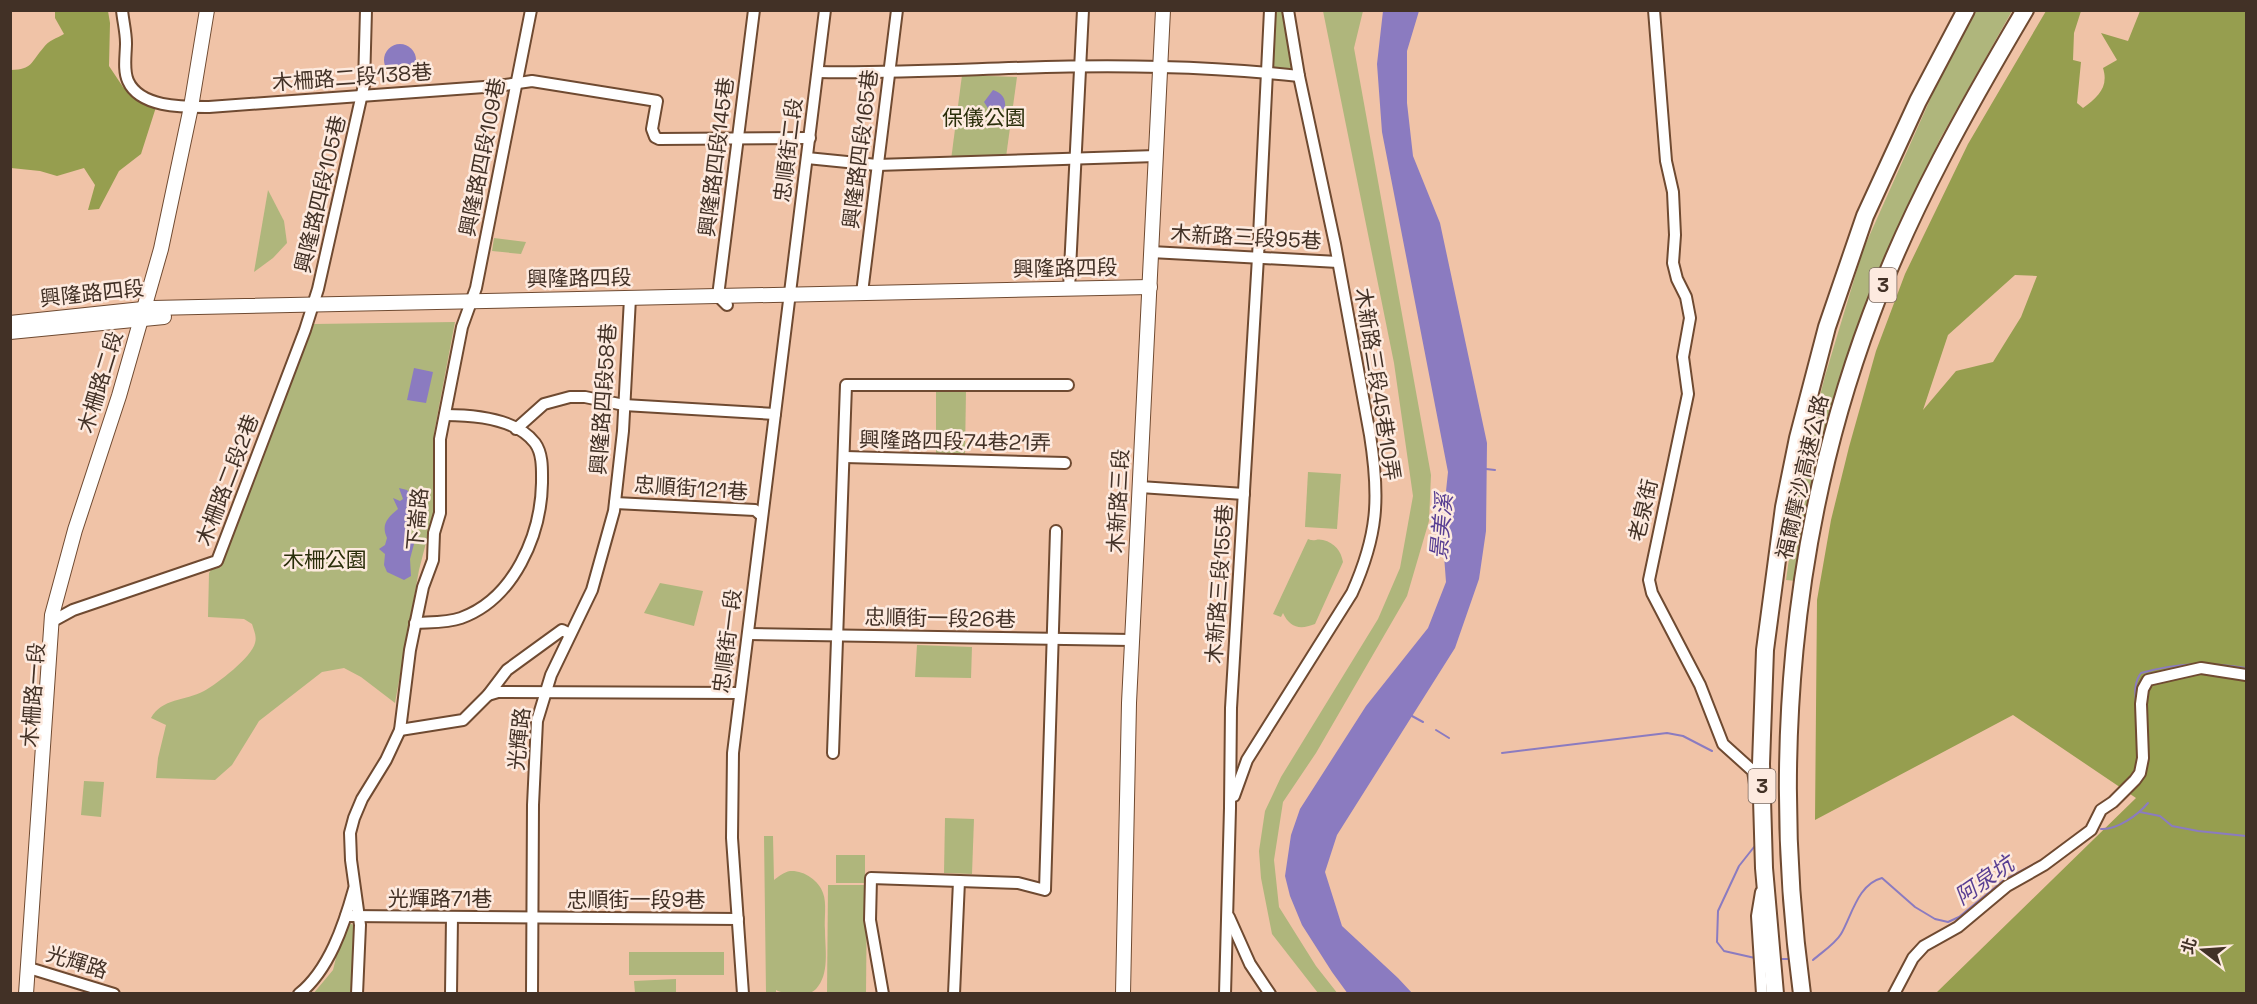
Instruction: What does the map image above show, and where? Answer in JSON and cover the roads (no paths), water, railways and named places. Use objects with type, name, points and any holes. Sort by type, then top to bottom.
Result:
[{"type":"highway","name":"福爾摩沙高速公路","points":[[1775,993],[1764,868],[1761,764],[1766,650],[1773,578],[1784,507],[1830,316],[1865,216],[1918,100],[1966,10]]},
{"type":"highway","name":"福爾摩沙高速公路","points":[[1802,993],[1794,938],[1789,823],[1789,733],[1795,643],[1814,508],[1845,389],[1871,314],[1900,245],[1946,149],[2025,10]]},
{"type":"main road","name":"木柵路二段","points":[[195,107],[207,10]]},
{"type":"main road","name":"木柵路二段","points":[[56,619],[63,572],[147,313],[215,10]]},
{"type":"main road","name":"木新路三段","points":[[1123,993],[1132,640],[1163,10]]},
{"type":"main road","name":"興隆路四段","points":[[790,299],[862,293],[1069,289],[1149,292]]},
{"type":"main road","name":"興隆路四段","points":[[10,323],[147,313],[1149,292]]},
{"type":"main road","name":"興隆路四段","points":[[10,332],[147,313]]},
{"type":"main road","name":"木柵路一段","points":[[34,993],[30,915],[56,619]]},
{"type":"main road","name":"木柵路一段","points":[[26,993],[33,968]]},
{"type":"street","name":"木柵路二段138巷","points":[[122,10],[126,40],[125,72],[128,81],[142,96],[195,107],[362,96],[532,81],[657,101],[652,134],[659,139],[738,139]]},
{"type":"street","name":"興隆路四段105巷","points":[[311,309],[362,96],[365,78],[366,10]]},
{"type":"street","name":"興隆路四段109巷","points":[[470,306],[476,288],[531,10]]},
{"type":"street","name":"興隆路四段145巷","points":[[723,301],[738,139],[754,10]]},
{"type":"street","name":"忠順街二段","points":[[790,299],[825,10]]},
{"type":"street","name":"興隆路四段165巷","points":[[862,293],[897,10]]},
{"type":"street","points":[[1069,289],[1083,10]]},
{"type":"street","points":[[1244,494],[1270,10]]},
{"type":"street","name":"木新路三段45巷10弄","points":[[1230,812],[1247,760],[1352,593],[1372,540],[1376,513],[1374,459],[1288,10]]},
{"type":"street","name":"老泉街","points":[[1654,10],[1666,161],[1673,192],[1675,235],[1673,263],[1677,279],[1686,297],[1690,318],[1683,357],[1688,394],[1649,580],[1652,593],[1700,685],[1723,744],[1753,771],[1762,889],[1757,916],[1762,993]]},
{"type":"street","points":[[818,72],[890,73],[1161,67],[1299,76]]},
{"type":"street","points":[[738,139],[810,138]]},
{"type":"street","points":[[807,158],[877,165],[1156,156]]},
{"type":"street","name":"木新路三段95巷","points":[[1151,252],[1338,262]]},
{"type":"street","name":"忠順街一段","points":[[743,993],[732,838],[731,789],[740,693],[790,299]]},
{"type":"street","name":"興隆路四段58巷","points":[[615,502],[624,405],[629,303]]},
{"type":"street","name":"下崙路","points":[[299,993],[324,963],[346,916],[355,886],[350,848],[354,818],[400,730],[405,681],[415,623],[423,587],[435,552],[434,533],[441,500],[440,445],[462,327],[470,306]]},
{"type":"street","name":"木柵路二段2巷","points":[[56,619],[217,561],[311,309]]},
{"type":"street","points":[[833,753],[846,385],[1068,385]]},
{"type":"street","points":[[516,429],[544,404],[559,399],[585,397],[624,405],[775,414]]},
{"type":"street","points":[[415,623],[461,618],[493,598],[515,572],[528,549],[542,500],[543,468],[535,443],[516,429],[487,418],[445,415]]},
{"type":"street","name":"興隆路四段74巷21弄","points":[[845,457],[1065,463]]},
{"type":"street","name":"木新路三段155巷","points":[[1140,487],[1244,494],[1230,708],[1230,812],[1225,993]]},
{"type":"street","name":"忠順街121巷","points":[[615,502],[755,510],[762,516]]},
{"type":"street","name":"光輝路","points":[[532,993],[537,721],[545,692],[592,590],[615,502]]},
{"type":"street","points":[[883,993],[870,920],[871,878],[1018,884],[1045,890],[1056,531]]},
{"type":"street","points":[[400,730],[463,720],[507,670],[562,630],[570,634]]},
{"type":"street","name":"忠順街一段26巷","points":[[748,634],[1132,640]]},
{"type":"street","points":[[1894,993],[1913,958],[1924,946],[1964,923],[2007,886],[2044,865],[2091,830],[2101,810],[2113,802],[2135,780],[2140,773],[2143,758],[2140,704],[2143,689],[2148,680],[2201,668],[2247,675]]},
{"type":"street","points":[[488,694],[498,692],[740,693]]},
{"type":"street","points":[[954,993],[959,881]]},
{"type":"street","points":[[355,886],[360,916],[357,993]]},
{"type":"street","points":[[1227,909],[1250,964],[1270,993]]},
{"type":"street","name":"光輝路71巷","points":[[346,916],[533,918]]},
{"type":"street","points":[[451,993],[452,917]]},
{"type":"street","name":"忠順街一段9巷","points":[[533,918],[738,919]]},
{"type":"street","name":"光輝路","points":[[33,968],[114,993]]},
{"type":"waterway","points":[[1486,469],[1495,470]]},
{"type":"waterway","name":"阿泉坑","points":[[2136,703],[2136,684],[2141,673],[2194,664],[2246,668]]},
{"type":"waterway","name":"阿泉坑","points":[[1412,716],[1423,722]]},
{"type":"waterway","name":"阿泉坑","points":[[1436,730],[1449,738]]},
{"type":"waterway","name":"阿泉坑","points":[[1502,753],[1667,733],[1683,736],[1712,751]]},
{"type":"waterway","name":"阿泉坑","points":[[2101,829],[2114,827],[2127,821],[2148,803]]},
{"type":"waterway","points":[[2140,812],[2160,816],[2172,826],[2246,836]]},
{"type":"waterway","name":"阿泉坑","points":[[1754,847],[1739,866],[1718,911],[1717,942],[1724,951],[1755,958]]},
{"type":"waterway","name":"阿泉坑","points":[[1813,960],[1838,938],[1861,893],[1874,881],[1882,878],[1915,907],[1935,919],[1948,922],[1959,917],[2004,880],[2044,859]]},
{"type":"waterway","name":"阿泉坑","points":[[1779,959],[1792,959]]},
{"type":"park label","name":"保儀公園","points":[[984,117]]},
{"type":"park label","name":"木柵公園","points":[[325,559]]},
{"type":"water label","name":"景美溪","points":[[1441,527]]}]
